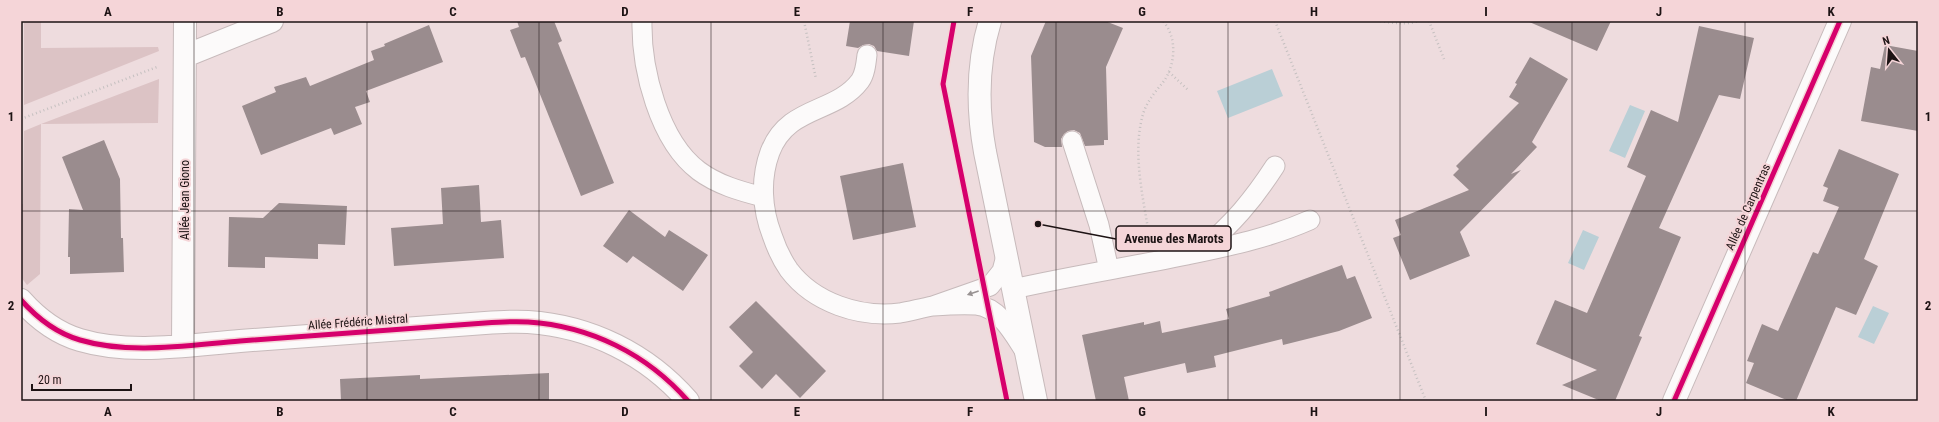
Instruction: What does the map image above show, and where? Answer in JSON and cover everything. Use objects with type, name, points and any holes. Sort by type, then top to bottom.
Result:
[{"type":"street","name":"Allée Jean Giono","points":[[183,345],[185,21]]},
{"type":"street","points":[[185,56],[272,21]]},
{"type":"street","points":[[990,21],[981,65],[980,112],[985,152],[1036,401]]},
{"type":"street","name":"Allée de Carpentras","points":[[1674,401],[1840,21]]},
{"type":"street","name":"Allée Frédéric Mistral","points":[[21,300],[34,314],[50,326],[80,340],[117,348],[183,345],[485,322],[527,322],[565,327],[594,335],[628,350],[657,371],[677,388],[688,401]]},
{"type":"lane","points":[[642,21],[643,57],[647,77],[664,124],[676,146],[690,163],[712,179],[733,190],[763,197]]},
{"type":"lane","points":[[867,55],[865,70],[861,80],[844,96],[794,121],[776,140],[770,154],[765,177],[763,197],[767,221],[783,260],[797,280],[818,296],[843,307],[879,313],[900,313],[933,306],[990,286],[1002,271],[1006,256]]},
{"type":"lane","points":[[1072,141],[1099,225],[1108,270]]},
{"type":"lane","points":[[1198,253],[1228,227],[1249,204],[1275,166]]},
{"type":"lane","points":[[1013,289],[1068,276],[1153,262],[1264,238],[1310,220]]},
{"type":"lane","points":[[933,306],[977,305],[988,309],[1005,322],[1026,353]]},
{"type":"path","points":[[804,21],[822,106]]},
{"type":"path","points":[[1153,262],[1139,170],[1139,142],[1143,114],[1151,98],[1169,72],[1174,48],[1172,38],[1163,21]]},
{"type":"path","points":[[1275,21],[1426,401]]},
{"type":"path","points":[[1380,21],[1396,24],[1410,24],[1419,21]]},
{"type":"path","points":[[1429,21],[1444,59]]},
{"type":"path","points":[[21,119],[185,56]]},
{"type":"path","points":[[1169,72],[1188,90]]},
{"type":"shaded area","points":[[24,21],[41,21],[41,48],[158,47],[159,51],[24,105]]},
{"type":"shaded area","points":[[159,79],[158,123],[41,124]]},
{"type":"shaded area","points":[[41,124],[40,274],[27,285],[21,277],[21,204],[23,204],[24,131]]},
{"type":"water","points":[[1272,69],[1283,96],[1228,118],[1217,91]]},
{"type":"water","points":[[1630,105],[1645,111],[1625,158],[1609,151]]},
{"type":"water","points":[[1583,230],[1599,237],[1584,270],[1568,263]]},
{"type":"water","points":[[1873,306],[1889,313],[1874,344],[1858,337]]},
{"type":"building","points":[[517,21],[554,21],[562,41],[558,43],[614,183],[581,196],[525,57],[521,58],[510,30],[519,27]]},
{"type":"building","points":[[850,21],[914,21],[909,56],[877,51],[874,46],[869,44],[858,48],[846,46]]},
{"type":"building","points":[[1046,21],[1105,21],[1123,28],[1106,67],[1108,140],[1104,140],[1104,145],[1085,146],[1080,133],[1074,130],[1068,131],[1064,134],[1061,139],[1062,147],[1045,147],[1034,142],[1031,56]]},
{"type":"building","points":[[1527,21],[1611,21],[1597,51]]},
{"type":"building","points":[[429,25],[443,62],[366,91],[370,102],[355,107],[362,124],[334,135],[331,128],[261,155],[242,106],[276,92],[274,87],[306,77],[310,86],[374,60],[371,51]]},
{"type":"building","points":[[1699,26],[1754,38],[1740,99],[1719,95],[1659,228],[1681,237],[1639,336],[1642,337],[1615,401],[1601,401],[1562,385],[1597,370],[1536,344],[1555,300],[1587,313],[1646,176],[1627,167],[1651,110],[1678,122]]},
{"type":"building","points":[[1885,45],[1918,51],[1918,131],[1861,121],[1871,67],[1880,69]]},
{"type":"building","points":[[1530,57],[1568,79],[1532,142],[1537,147],[1511,174],[1521,170],[1460,232],[1470,256],[1410,280],[1393,238],[1401,235],[1395,220],[1469,190],[1453,175],[1459,169],[1456,166],[1519,103],[1509,97]]},
{"type":"building","points":[[104,140],[120,179],[121,238],[123,238],[124,272],[70,274],[70,257],[68,257],[69,209],[83,210],[62,157]]},
{"type":"building","points":[[1839,149],[1899,174],[1864,259],[1878,266],[1856,315],[1836,307],[1796,401],[1789,401],[1746,383],[1754,363],[1747,361],[1762,324],[1778,331],[1813,252],[1818,254],[1839,207],[1823,201],[1828,188],[1823,186]]},
{"type":"building","points":[[903,163],[916,227],[853,240],[840,176]]},
{"type":"building","points":[[479,185],[481,222],[501,220],[504,258],[394,266],[391,228],[443,224],[441,188]]},
{"type":"building","points":[[279,203],[347,206],[345,245],[318,244],[318,259],[265,257],[265,268],[228,267],[229,217],[263,218]]},
{"type":"building","points":[[629,210],[665,237],[669,230],[708,255],[683,291],[633,256],[627,263],[603,246]]},
{"type":"building","points":[[1342,265],[1347,279],[1355,276],[1372,318],[1339,331],[1283,345],[1282,339],[1214,356],[1216,367],[1187,373],[1185,363],[1124,377],[1129,401],[1096,401],[1082,335],[1144,322],[1144,325],[1160,321],[1162,333],[1229,319],[1226,309],[1270,296],[1269,292]]},
{"type":"building","points":[[756,301],[826,371],[800,398],[776,374],[762,389],[739,366],[753,352],[729,327]]},
{"type":"building","points":[[549,373],[549,401],[341,401],[340,379],[420,375],[420,379]]},
{"type":"cycle path","points":[[954,21],[943,84],[1007,401]]},
{"type":"cycle path","points":[[1674,401],[1840,21]]},
{"type":"cycle path","points":[[21,300],[40,319],[71,337],[99,345],[139,348],[160,348],[501,322],[523,322],[551,325],[573,329],[595,336],[636,356],[672,384],[688,401]]},
{"type":"place","name":"Avenue des Marots","points":[[1038,224]]}]
